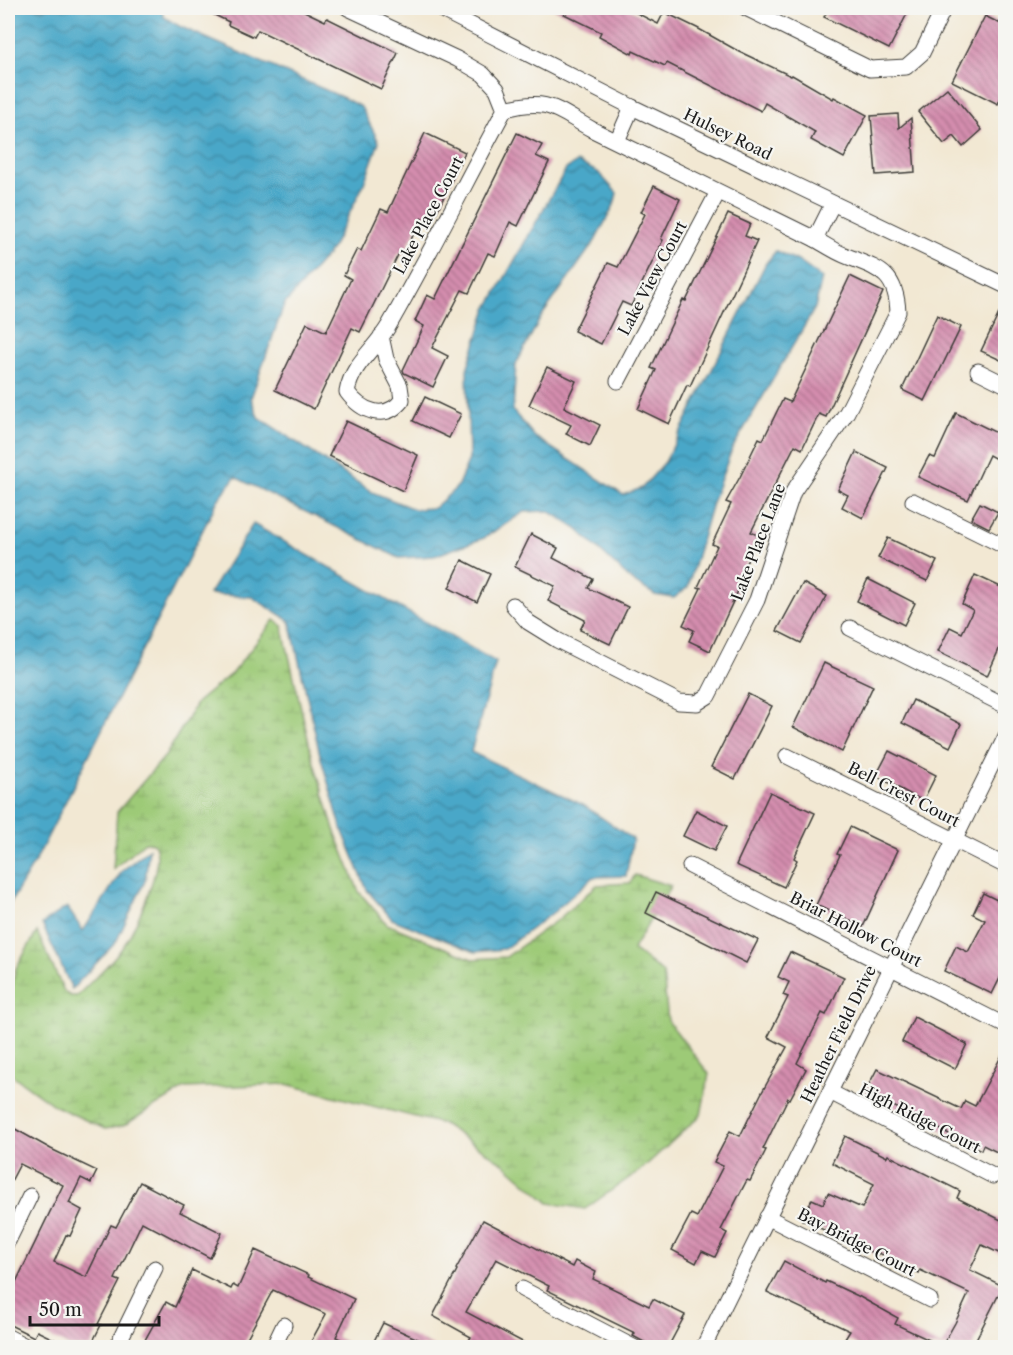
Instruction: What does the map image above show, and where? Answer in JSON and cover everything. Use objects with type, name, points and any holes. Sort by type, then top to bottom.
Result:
[{"type":"street","points":[[348,8],[457,59],[483,74],[496,89],[506,109]]},
{"type":"street","name":"Hulsey Road","points":[[438,8],[461,13],[632,107],[832,205],[1005,286]]},
{"type":"street","points":[[747,8],[870,69],[906,67],[922,53],[944,8]]},
{"type":"street","name":"Lake Place Lane","points":[[506,109],[535,103],[559,110],[718,192],[815,238],[841,254],[880,270],[893,284],[897,295],[898,312],[847,412],[793,492],[757,600],[708,696],[698,703],[679,702],[556,640],[528,622],[513,605]]},
{"type":"street","points":[[617,141],[632,107]]},
{"type":"street","name":"Lake Place Court","points":[[381,336],[386,359],[400,386],[402,400],[394,409],[385,413],[375,412],[353,400],[347,392],[349,381],[358,364],[386,329],[506,109]]},
{"type":"street","name":"Lake View Court","points":[[618,381],[718,192]]},
{"type":"street","points":[[815,238],[832,205]]},
{"type":"street","points":[[978,371],[1005,385]]},
{"type":"street","points":[[914,501],[1005,547]]},
{"type":"street","points":[[850,628],[1005,706]]},
{"type":"street","name":"Heather Field Drive","points":[[703,1347],[1005,736]]},
{"type":"street","name":"Bell Crest Court","points":[[787,756],[1005,866]]},
{"type":"street","name":"Briar Hollow Court","points":[[690,866],[1005,1026]]},
{"type":"street","name":"High Ridge Court","points":[[830,1092],[993,1176]]},
{"type":"street","points":[[8,1241],[30,1197]]},
{"type":"street","name":"Bay Bridge Court","points":[[767,1217],[930,1300]]},
{"type":"street","points":[[116,1347],[155,1268]]},
{"type":"street","points":[[522,1289],[635,1347]]},
{"type":"street","points":[[273,1347],[284,1325]]},
{"type":"street","points":[[8,1337],[29,1347]]},
{"type":"green space","points":[[274,620],[282,625],[312,756],[334,829],[359,892],[387,924],[472,959],[506,957],[561,917],[597,885],[630,883],[635,875],[671,886],[633,949],[663,973],[668,1021],[709,1074],[701,1115],[643,1168],[585,1209],[549,1203],[503,1163],[443,1124],[286,1084],[185,1088],[123,1126],[105,1129],[55,1106],[8,1072],[8,1003],[16,968],[37,932],[64,991],[70,996],[77,996],[119,951],[129,937],[148,894],[157,851],[153,843],[145,842],[113,869],[117,812],[166,755],[197,702],[232,673]]},
{"type":"water","points":[[8,8],[161,8],[164,17],[179,26],[361,107],[379,142],[363,186],[331,250],[284,305],[251,398],[258,417],[372,492],[414,509],[434,508],[457,487],[469,459],[467,369],[486,311],[566,169],[577,162],[598,172],[617,193],[614,205],[595,241],[541,317],[516,364],[513,411],[535,437],[623,495],[642,488],[665,462],[766,263],[776,251],[798,261],[822,278],[815,308],[732,449],[712,503],[688,587],[674,598],[655,595],[631,580],[577,529],[549,511],[524,512],[484,538],[434,556],[399,558],[235,477],[218,500],[36,860],[8,907]]},
{"type":"water","points":[[253,524],[496,662],[471,752],[583,805],[633,839],[626,876],[593,877],[555,911],[504,949],[475,952],[392,919],[367,890],[341,827],[320,755],[290,621],[252,597],[209,594]]},
{"type":"water","points":[[149,849],[145,881],[116,942],[72,989],[42,924],[67,907],[83,931],[122,871]]},
{"type":"building","points":[[200,8],[298,8],[325,21],[327,18],[398,53],[381,89],[258,30],[254,37]]},
{"type":"building","points":[[552,8],[627,8],[658,24],[664,12],[867,115],[844,158],[811,140],[815,132],[765,103],[761,111],[667,63],[665,66],[633,51],[632,54],[599,36],[601,32]]},
{"type":"building","points":[[829,8],[910,8],[889,49],[824,17]]},
{"type":"building","points":[[985,16],[1005,26],[1005,88],[998,104],[952,81]]},
{"type":"building","points":[[947,88],[982,130],[963,147],[954,136],[944,144],[918,112]]},
{"type":"building","points":[[898,114],[899,128],[911,118],[915,172],[876,175],[871,116]]},
{"type":"building","points":[[425,133],[465,152],[432,222],[422,218],[403,255],[399,253],[360,332],[352,328],[314,409],[275,390],[307,323],[326,332],[351,279],[344,275],[357,249],[361,251],[381,209],[388,212]]},
{"type":"building","points":[[517,133],[542,145],[536,156],[549,162],[518,226],[510,222],[495,256],[488,253],[469,293],[462,290],[432,348],[448,356],[433,387],[404,373],[403,370],[424,326],[415,321],[427,295],[435,299]]},
{"type":"building","points":[[654,186],[680,199],[631,306],[622,302],[601,344],[574,331],[608,263],[618,267],[645,214],[641,212]]},
{"type":"building","points":[[728,214],[750,224],[745,236],[757,241],[690,386],[687,385],[669,424],[638,409],[656,370],[651,368]]},
{"type":"building","points":[[850,276],[883,292],[826,417],[819,414],[802,449],[795,445],[751,532],[759,536],[740,576],[744,578],[710,651],[689,641],[694,630],[683,625],[701,588],[698,587],[717,546],[712,544],[731,504],[726,502],[759,438],[763,440],[783,399],[790,402]]},
{"type":"building","points":[[1005,301],[1005,362],[981,351]]},
{"type":"building","points":[[937,315],[961,327],[925,401],[902,390]]},
{"type":"building","points":[[547,367],[576,381],[564,407],[600,425],[590,446],[566,434],[571,425],[529,405]]},
{"type":"building","points":[[425,397],[461,414],[449,438],[413,421]]},
{"type":"building","points":[[956,413],[1005,437],[996,459],[989,455],[968,500],[918,477],[929,456],[935,458]]},
{"type":"building","points":[[346,421],[418,455],[403,491],[329,456]]},
{"type":"building","points":[[856,452],[888,468],[863,518],[842,507],[848,495],[838,490]]},
{"type":"building","points":[[980,503],[998,512],[989,528],[971,519]]},
{"type":"building","points":[[531,534],[558,548],[553,558],[593,579],[588,588],[628,607],[610,644],[580,630],[585,620],[548,601],[555,586],[515,567]]},
{"type":"building","points":[[888,538],[937,561],[927,581],[878,558]]},
{"type":"building","points":[[462,560],[490,574],[477,602],[449,588]]},
{"type":"building","points":[[975,575],[1005,589],[1005,636],[987,676],[938,652],[950,627],[962,633],[973,610],[962,604]]},
{"type":"building","points":[[868,579],[915,603],[904,625],[857,601]]},
{"type":"building","points":[[803,583],[827,596],[801,643],[777,631]]},
{"type":"building","points":[[824,663],[873,686],[842,752],[793,727]]},
{"type":"building","points":[[748,694],[772,706],[735,779],[711,767]]},
{"type":"building","points":[[913,700],[961,724],[950,747],[902,723]]},
{"type":"building","points":[[889,751],[936,775],[923,801],[876,776]]},
{"type":"building","points":[[770,792],[815,813],[794,858],[797,860],[784,887],[736,865]]},
{"type":"building","points":[[696,810],[727,826],[714,851],[683,836]]},
{"type":"building","points":[[850,827],[898,850],[863,927],[816,905],[840,855],[837,854]]},
{"type":"building","points":[[656,892],[758,940],[746,963],[646,913]]},
{"type":"building","points":[[983,893],[1005,904],[1005,968],[992,994],[944,971],[956,946],[968,952],[985,920],[973,914]]},
{"type":"building","points":[[790,952],[844,977],[826,1015],[822,1013],[797,1063],[806,1069],[790,1099],[788,1098],[750,1181],[747,1180],[721,1230],[727,1233],[715,1257],[702,1251],[696,1263],[672,1250],[691,1214],[697,1217],[723,1166],[714,1162],[730,1131],[740,1136],[787,1047],[768,1037],[788,997],[783,995],[789,982],[778,977]]},
{"type":"building","points":[[914,1017],[967,1044],[955,1069],[902,1042]]},
{"type":"building","points":[[1005,1049],[1005,1156],[983,1145],[981,1150],[865,1092],[877,1069],[961,1109],[965,1101],[975,1106]]},
{"type":"building","points":[[8,1125],[97,1171],[91,1183],[81,1178],[69,1203],[82,1210],[70,1236],[66,1235],[54,1262],[86,1277],[111,1225],[116,1227],[140,1182],[184,1205],[180,1212],[222,1233],[210,1258],[142,1222],[115,1279],[120,1281],[98,1324],[101,1325],[90,1347],[70,1347],[37,1331],[34,1337],[8,1324],[8,1290],[11,1283],[15,1284],[63,1185],[20,1164],[8,1187]]},
{"type":"building","points":[[845,1136],[960,1191],[957,1198],[1005,1222],[1005,1256],[982,1245],[970,1270],[1003,1286],[972,1347],[861,1347],[845,1339],[850,1331],[767,1292],[784,1261],[825,1283],[826,1281],[858,1296],[898,1318],[895,1324],[942,1346],[955,1323],[969,1293],[802,1220],[812,1199],[823,1204],[828,1193],[862,1208],[874,1184],[832,1163]]},
{"type":"building","points":[[483,1220],[572,1267],[575,1261],[596,1272],[593,1279],[649,1306],[653,1299],[685,1315],[668,1347],[653,1347],[633,1336],[635,1333],[547,1290],[549,1286],[496,1259],[466,1312],[532,1347],[465,1347],[471,1337],[433,1316]]},
{"type":"building","points":[[255,1250],[354,1299],[336,1337],[356,1347],[308,1347],[326,1314],[273,1290],[242,1347],[159,1347],[145,1340],[166,1302],[175,1307],[192,1270],[231,1289],[233,1285],[238,1288]]},
{"type":"building","points":[[383,1323],[435,1347],[371,1347]]}]
